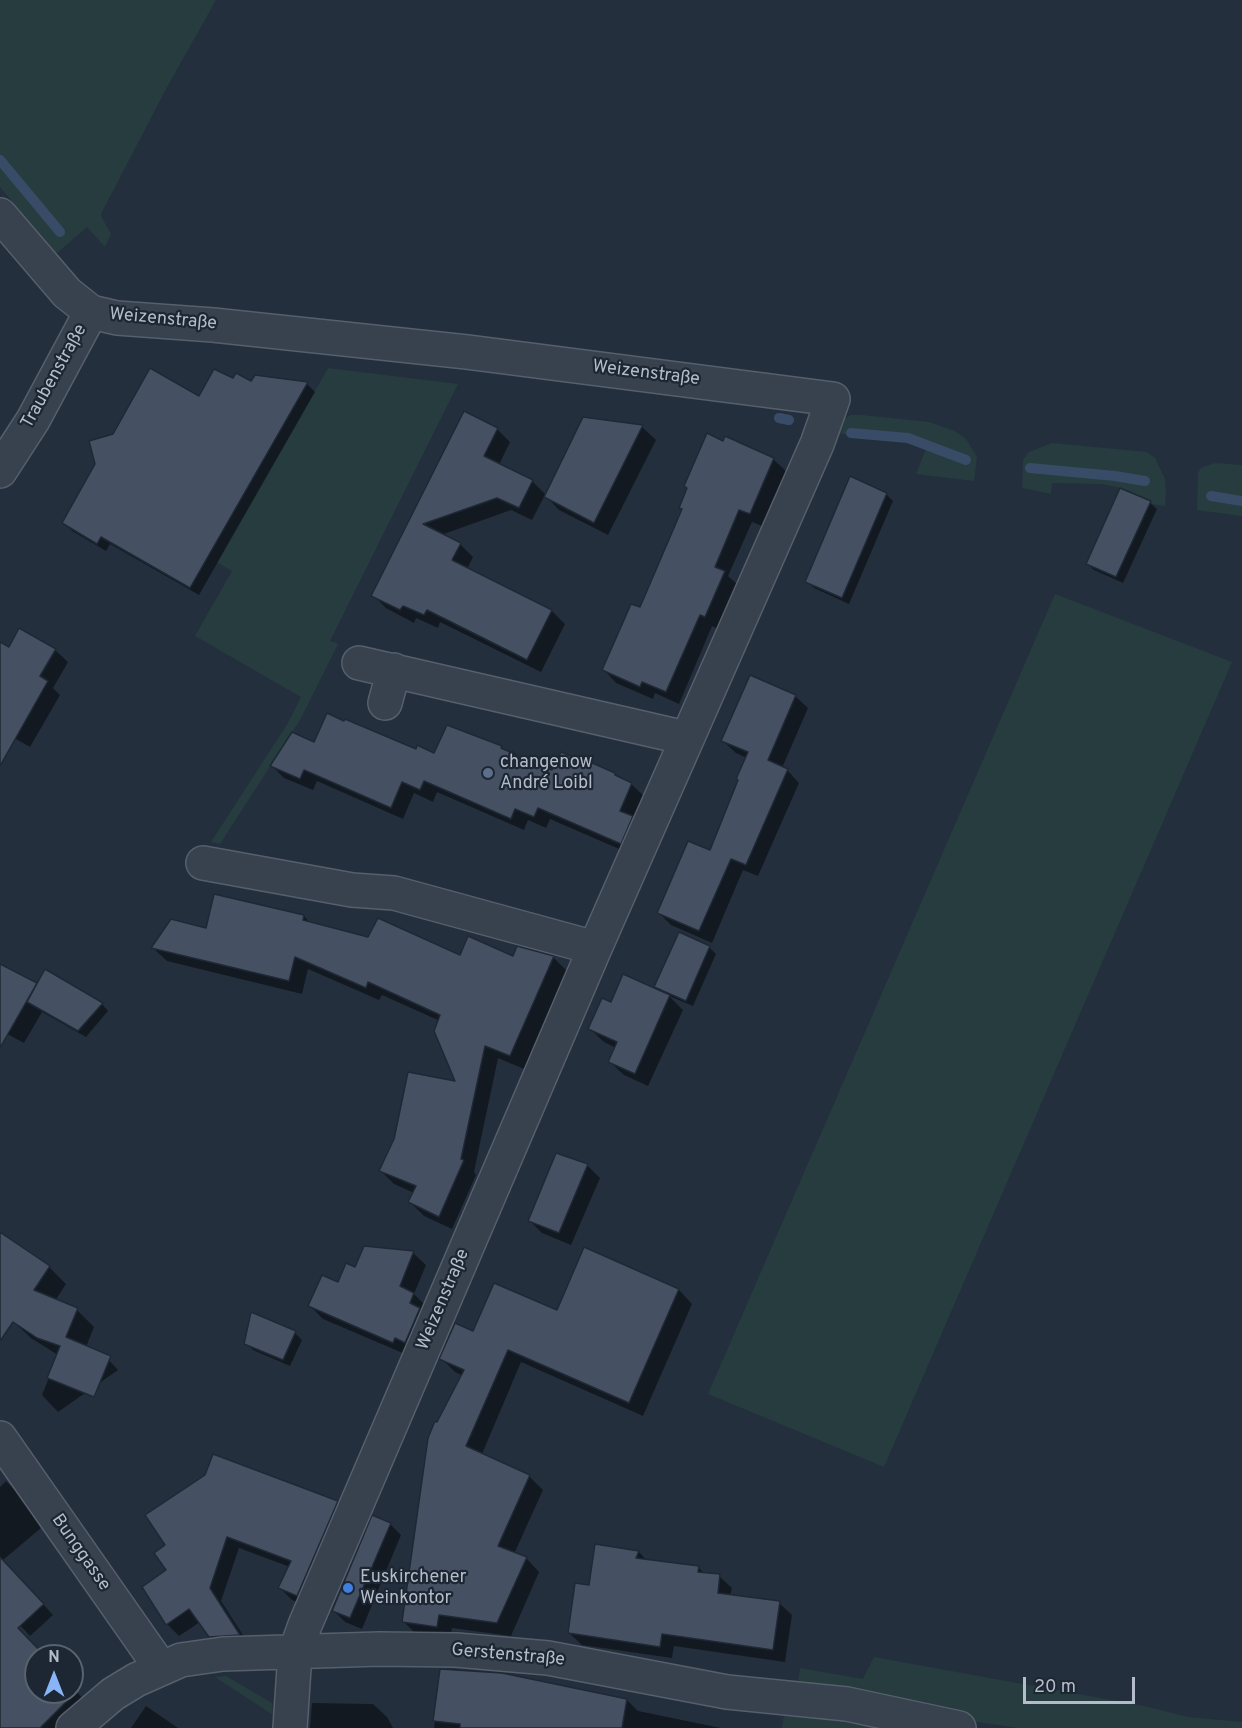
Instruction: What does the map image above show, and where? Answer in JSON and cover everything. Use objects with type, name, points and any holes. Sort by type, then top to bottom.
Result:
[{"type":"street","points":[[0,215],[67,293],[91,312]]},
{"type":"street","name":"Traubenstraße","points":[[0,471],[33,420],[91,312]]},
{"type":"street","name":"Weizenstraße","points":[[91,312],[117,318],[213,325],[467,352],[833,399],[817,444],[686,738],[305,1625],[295,1653],[290,1728]]},
{"type":"street","points":[[359,663],[686,738]]},
{"type":"street","points":[[385,703],[394,670]]},
{"type":"street","points":[[203,863],[352,890],[394,893],[595,948]]},
{"type":"street","name":"Bunggasse","points":[[0,1438],[161,1668]]},
{"type":"street","name":"Gerstenstraße","points":[[73,1728],[113,1694],[136,1680],[181,1660],[222,1654],[420,1649],[548,1658],[728,1692],[847,1704],[959,1728]]},
{"type":"green space","points":[[0,0],[216,0],[166,89],[102,212],[101,216],[111,234],[105,247],[87,227],[56,254],[0,187]]},
{"type":"green space","points":[[328,368],[458,384],[330,641],[338,644],[300,720],[220,844],[211,842],[288,723],[301,697],[195,636],[232,571],[217,562]]},
{"type":"green space","points":[[851,415],[929,422],[955,431],[966,439],[977,457],[974,481],[916,474],[928,444],[835,433],[842,420]]},
{"type":"green space","points":[[1052,443],[1147,452],[1155,458],[1165,479],[1165,506],[1152,504],[1151,501],[1120,488],[1103,484],[1052,483],[1051,494],[1022,488],[1023,460],[1029,452]]},
{"type":"green space","points":[[1215,463],[1242,465],[1242,516],[1197,510],[1198,473],[1201,468]]},
{"type":"green space","points":[[1055,594],[1232,662],[884,1467],[708,1394]]},
{"type":"green space","points":[[874,1657],[1144,1706],[1188,1717],[1242,1722],[1242,1728],[1019,1728],[955,1719],[906,1700],[798,1683],[800,1668],[863,1679]]},
{"type":"green space","points":[[226,1676],[272,1703],[273,1715],[215,1677]]},
{"type":"green space","points":[[784,1715],[845,1718],[882,1728],[782,1728]]},
{"type":"building","points":[[150,368],[199,396],[214,369],[233,378],[236,373],[251,381],[255,375],[308,382],[190,588],[101,537],[97,544],[62,523],[95,464],[89,441],[113,434]]},
{"type":"building","points":[[464,411],[498,428],[484,456],[533,480],[519,508],[497,498],[423,524],[461,543],[452,560],[552,610],[527,660],[427,610],[424,615],[403,606],[400,610],[371,596]]},
{"type":"building","points":[[583,417],[643,425],[594,523],[544,497]]},
{"type":"building","points":[[707,433],[723,441],[725,436],[774,458],[750,514],[739,510],[715,567],[725,571],[705,617],[700,615],[666,692],[642,682],[640,687],[602,670],[631,604],[640,607],[682,509],[679,508],[687,488],[684,486]]},
{"type":"building","points":[[850,476],[887,493],[842,598],[805,582]]},
{"type":"building","points":[[1120,488],[1151,501],[1116,577],[1086,564]]},
{"type":"building","points":[[19,628],[56,649],[40,676],[48,681],[0,766],[0,642],[9,647]]},
{"type":"building","points":[[750,675],[796,695],[768,760],[788,769],[746,865],[731,859],[699,931],[657,913],[688,841],[710,850],[738,780],[736,779],[748,752],[721,741]]},
{"type":"building","points":[[327,713],[416,749],[417,745],[434,753],[447,725],[502,746],[501,748],[552,770],[561,752],[578,759],[579,757],[632,783],[620,811],[633,816],[621,844],[538,808],[534,817],[515,809],[511,819],[424,781],[420,790],[402,782],[391,808],[304,770],[300,779],[270,766],[292,732],[314,742]]},
{"type":"building","points":[[214,894],[304,915],[303,920],[368,937],[378,918],[460,955],[468,936],[513,956],[517,946],[554,956],[510,1056],[485,1046],[461,1159],[464,1160],[439,1217],[408,1202],[416,1186],[379,1171],[394,1139],[408,1072],[455,1081],[434,1031],[440,1015],[368,982],[366,988],[295,957],[289,981],[151,948],[171,919],[206,928]]},
{"type":"building","points":[[679,932],[710,946],[686,1001],[654,987]]},
{"type":"building","points":[[0,964],[37,983],[0,1048]]},
{"type":"building","points":[[45,969],[103,1003],[78,1031],[27,1002]]},
{"type":"building","points":[[623,974],[670,995],[635,1074],[608,1062],[617,1042],[588,1029],[602,998],[611,1002]]},
{"type":"building","points":[[556,1153],[588,1164],[559,1233],[528,1221]]},
{"type":"building","points":[[0,1232],[50,1266],[34,1290],[78,1308],[66,1337],[111,1356],[94,1397],[47,1378],[60,1346],[37,1338],[13,1322],[0,1341]]},
{"type":"building","points":[[364,1246],[414,1251],[400,1286],[414,1293],[410,1303],[420,1308],[405,1343],[395,1338],[393,1343],[308,1306],[322,1275],[338,1282],[346,1263],[355,1267]]},
{"type":"building","points":[[584,1247],[679,1289],[629,1403],[508,1350],[466,1446],[530,1475],[498,1546],[527,1557],[497,1623],[439,1615],[437,1627],[402,1622],[428,1438],[464,1370],[439,1359],[455,1323],[473,1331],[494,1283],[557,1310]]},
{"type":"building","points":[[251,1312],[296,1331],[283,1360],[244,1344]]},
{"type":"building","points":[[213,1454],[338,1501],[297,1596],[278,1588],[291,1561],[227,1537],[210,1588],[240,1635],[209,1637],[189,1609],[166,1625],[142,1587],[166,1570],[154,1553],[165,1545],[145,1515],[205,1475]]},
{"type":"building","points":[[372,1515],[391,1523],[350,1618],[332,1611]]},
{"type":"building","points":[[595,1544],[639,1551],[636,1558],[699,1566],[698,1572],[720,1574],[718,1593],[780,1601],[773,1650],[662,1634],[660,1647],[568,1633],[575,1583],[589,1585]]},
{"type":"building","points":[[0,1557],[44,1604],[18,1628],[33,1644],[24,1644],[24,1704],[64,1704],[40,1728],[0,1728]]},
{"type":"building","points":[[440,1669],[502,1673],[627,1699],[622,1728],[460,1728],[460,1724],[433,1721]]},
{"type":"waterway","points":[[0,160],[60,232]]},
{"type":"waterway","points":[[779,418],[789,420]]},
{"type":"waterway","points":[[851,433],[908,438],[966,460]]},
{"type":"waterway","points":[[1030,468],[1145,481]]},
{"type":"waterway","points":[[1211,496],[1242,501]]},
{"type":"place","name":"changenow André Loibl","points":[[488,773]]},
{"type":"place","name":"Euskirchener Weinkontor","points":[[348,1588]]}]
